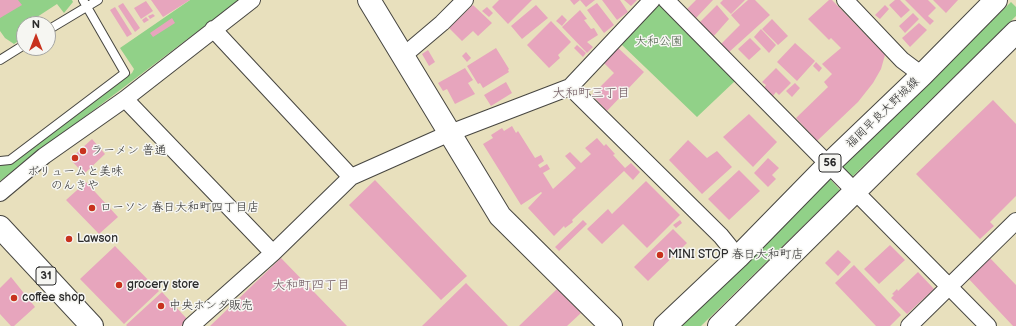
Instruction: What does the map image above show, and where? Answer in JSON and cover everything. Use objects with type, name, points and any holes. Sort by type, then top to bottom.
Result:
[{"type":"main road","points":[[369,0],[500,216],[611,326]]},
{"type":"main road","name":"福岡早良大野城線","points":[[665,326],[738,257],[828,165],[922,75],[996,0]]},
{"type":"main road","points":[[719,326],[1016,32]]},
{"type":"main road","name":"31","points":[[0,227],[92,326]]},
{"type":"street","points":[[0,192],[44,156],[125,99],[252,0]]},
{"type":"street","points":[[403,56],[442,23],[465,0]]},
{"type":"street","points":[[191,326],[273,253],[351,176],[450,133],[570,87],[652,0]]},
{"type":"street","points":[[666,0],[988,326]]},
{"type":"street","points":[[845,0],[902,60],[922,75]]},
{"type":"street","points":[[213,29],[351,176]]},
{"type":"street","points":[[570,87],[721,236],[738,257]]},
{"type":"street","points":[[125,99],[273,253]]},
{"type":"street","points":[[909,326],[1016,221]]},
{"type":"lane","points":[[56,24],[85,3],[98,0]]},
{"type":"lane","points":[[0,161],[10,160],[125,73],[85,3]]},
{"type":"lane","points":[[0,60],[16,50]]},
{"type":"green space","points":[[0,0],[72,0],[73,2],[64,13],[57,4],[39,16],[16,16],[16,43],[14,44],[5,38],[0,31]]},
{"type":"green space","points":[[190,0],[239,0],[0,181],[0,165],[8,165],[132,73],[134,69],[120,48]]},
{"type":"green space","points":[[1011,2],[1016,7],[1016,16],[852,177],[842,167]]},
{"type":"green space","name":"大和公園","points":[[658,3],[735,81],[697,117],[620,43]]},
{"type":"green space","points":[[830,179],[840,190],[701,326],[682,326]]},
{"type":"building","points":[[0,0],[18,0],[22,5],[0,18]]},
{"type":"building","points":[[151,0],[190,0],[163,17]]},
{"type":"building","points":[[499,0],[532,0],[508,24],[492,7]]},
{"type":"building","points":[[570,0],[580,0],[574,5]]},
{"type":"building","points":[[580,0],[595,0],[586,7]]},
{"type":"building","points":[[602,0],[620,0],[628,12],[617,20]]},
{"type":"building","points":[[624,0],[637,0],[631,6]]},
{"type":"building","points":[[696,0],[713,0],[696,18],[687,9]]},
{"type":"building","points":[[723,0],[745,0],[731,14],[720,3]]},
{"type":"building","points":[[748,0],[755,0],[770,15],[728,53],[720,45],[740,25],[731,15]]},
{"type":"building","points":[[829,0],[832,0],[885,55],[881,69],[873,83],[858,102],[817,141],[796,118],[828,87],[824,82],[832,74],[822,64],[841,48],[831,38],[829,40],[808,19]]},
{"type":"building","points":[[895,0],[900,0],[910,10],[901,18],[889,5]]},
{"type":"building","points":[[905,0],[928,0],[936,8],[928,16],[934,21],[930,25]]},
{"type":"building","points":[[933,0],[958,0],[946,13]]},
{"type":"building","points":[[146,1],[153,11],[141,19],[134,8]]},
{"type":"building","points":[[123,3],[140,28],[135,32],[118,6]]},
{"type":"building","points":[[597,3],[614,25],[604,33],[587,10]]},
{"type":"building","points":[[473,5],[492,23],[478,36],[473,31],[462,41],[449,28]]},
{"type":"building","points":[[536,5],[548,18],[522,39],[511,26]]},
{"type":"building","points":[[717,5],[729,19],[713,37],[699,23]]},
{"type":"building","points":[[885,5],[889,9],[880,19],[875,15]]},
{"type":"building","points":[[115,7],[132,34],[127,37],[110,10]]},
{"type":"building","points":[[487,7],[493,13],[489,17],[482,11]]},
{"type":"building","points":[[580,10],[587,19],[584,20],[591,29],[594,28],[598,35],[587,42],[593,47],[587,53],[562,27]]},
{"type":"building","points":[[913,13],[919,19],[905,33],[899,26]]},
{"type":"building","points":[[153,14],[155,16],[150,19],[148,16]]},
{"type":"building","points":[[562,15],[567,20],[562,26],[556,21]]},
{"type":"building","points":[[146,17],[149,20],[144,23],[142,20]]},
{"type":"building","points":[[172,18],[175,23],[153,37],[150,33]]},
{"type":"building","points":[[772,19],[788,36],[778,45],[762,29]]},
{"type":"building","points":[[551,21],[571,42],[558,55],[560,58],[549,68],[527,45]]},
{"type":"building","points":[[919,23],[927,30],[910,47],[902,38]]},
{"type":"building","points":[[761,29],[776,45],[769,53],[754,37]]},
{"type":"building","points":[[750,38],[761,49],[749,60],[738,49]]},
{"type":"building","points":[[795,43],[815,61],[797,81],[777,62]]},
{"type":"building","points":[[577,45],[586,53],[583,57],[574,48]]},
{"type":"building","points":[[617,47],[644,72],[607,111],[592,95],[614,73],[603,62]]},
{"type":"building","points":[[496,48],[509,69],[509,72],[483,88],[480,83],[478,84],[467,66]]},
{"type":"building","points":[[428,50],[435,62],[429,66],[422,54]]},
{"type":"building","points":[[466,52],[471,58],[467,62],[462,56]]},
{"type":"building","points":[[816,62],[822,68],[819,72],[813,66]]},
{"type":"building","points":[[465,68],[473,80],[468,83],[475,94],[455,104],[447,89],[443,91],[438,83]]},
{"type":"building","points":[[776,68],[791,83],[779,95],[776,92],[773,96],[764,88],[766,85],[762,82]]},
{"type":"building","points":[[506,82],[512,93],[491,106],[484,95]]},
{"type":"building","points":[[795,83],[800,88],[792,97],[786,91]]},
{"type":"building","points":[[993,100],[1016,124],[1016,196],[990,222],[994,226],[980,239],[916,174]]},
{"type":"building","points":[[749,114],[777,142],[753,167],[723,137]]},
{"type":"building","points":[[512,126],[516,133],[518,131],[535,158],[541,155],[544,161],[538,165],[540,168],[547,164],[550,169],[543,173],[553,189],[576,168],[565,156],[570,152],[581,163],[591,154],[585,148],[597,138],[604,146],[606,144],[615,154],[613,155],[625,168],[631,163],[640,172],[633,180],[624,171],[572,220],[573,222],[565,228],[564,226],[554,236],[528,208],[542,193],[541,192],[521,205],[483,144],[493,138],[491,135],[502,128],[504,131]]},
{"type":"building","points":[[92,139],[105,154],[84,174],[70,159]]},
{"type":"building","points":[[688,140],[707,158],[717,151],[732,167],[702,194],[669,160]]},
{"type":"building","points":[[768,158],[779,168],[772,175],[776,179],[768,187],[754,173]]},
{"type":"building","points":[[739,170],[760,191],[729,220],[708,199]]},
{"type":"building","points":[[375,180],[467,276],[441,300],[349,205]]},
{"type":"building","points":[[646,181],[680,215],[647,248],[623,224],[602,244],[587,229],[608,209],[612,214]]},
{"type":"building","name":"ローソン 春日大和町四丁目店","points":[[86,182],[118,217],[99,234],[66,200]]},
{"type":"building","points":[[583,220],[587,224],[559,251],[555,247]]},
{"type":"building","points":[[680,220],[682,223],[676,228],[673,225]]},
{"type":"building","name":"MINI STOP 春日大和町店","points":[[673,229],[687,243],[648,281],[634,267]]},
{"type":"building","points":[[890,245],[905,260],[879,284],[864,269]]},
{"type":"building","name":"grocery store","points":[[115,246],[159,291],[124,324],[80,279]]},
{"type":"building","points":[[838,250],[851,262],[838,276],[825,263]]},
{"type":"building","points":[[989,257],[1016,285],[1016,326],[1013,326],[967,277]]},
{"type":"building","points":[[281,258],[347,326],[210,326]]},
{"type":"building","points":[[854,265],[901,315],[890,326],[876,326],[835,283]]},
{"type":"building","points":[[918,272],[934,289],[907,314],[891,298],[894,295],[892,294],[897,289],[898,291]]},
{"type":"building","name":"coffee shop","points":[[11,277],[35,307],[14,326],[11,326],[0,314],[0,288]]},
{"type":"building","points":[[466,283],[508,326],[422,326]]},
{"type":"building","points":[[557,289],[581,313],[567,326],[519,326]]},
{"type":"building","name":"中央ホンダ販売","points":[[162,292],[188,320],[181,326],[126,325]]},
{"type":"place","name":"ラーメン 普通","points":[[83,151]]},
{"type":"place","name":"ボリュームと美味 のんきや","points":[[75,158]]},
{"type":"place","name":"ローソン 春日大和町四丁目店","points":[[92,208]]},
{"type":"place","name":"Lawson","points":[[69,239]]},
{"type":"place","name":"MINI STOP 春日大和町店","points":[[660,255]]},
{"type":"place","name":"grocery store","points":[[119,285]]},
{"type":"place","name":"coffee shop","points":[[14,298]]},
{"type":"place","name":"中央ホンダ販売","points":[[161,306]]},
{"type":"district","name":"大和町三丁目","points":[[591,94]]},
{"type":"district","name":"大和町四丁目","points":[[311,286]]}]
